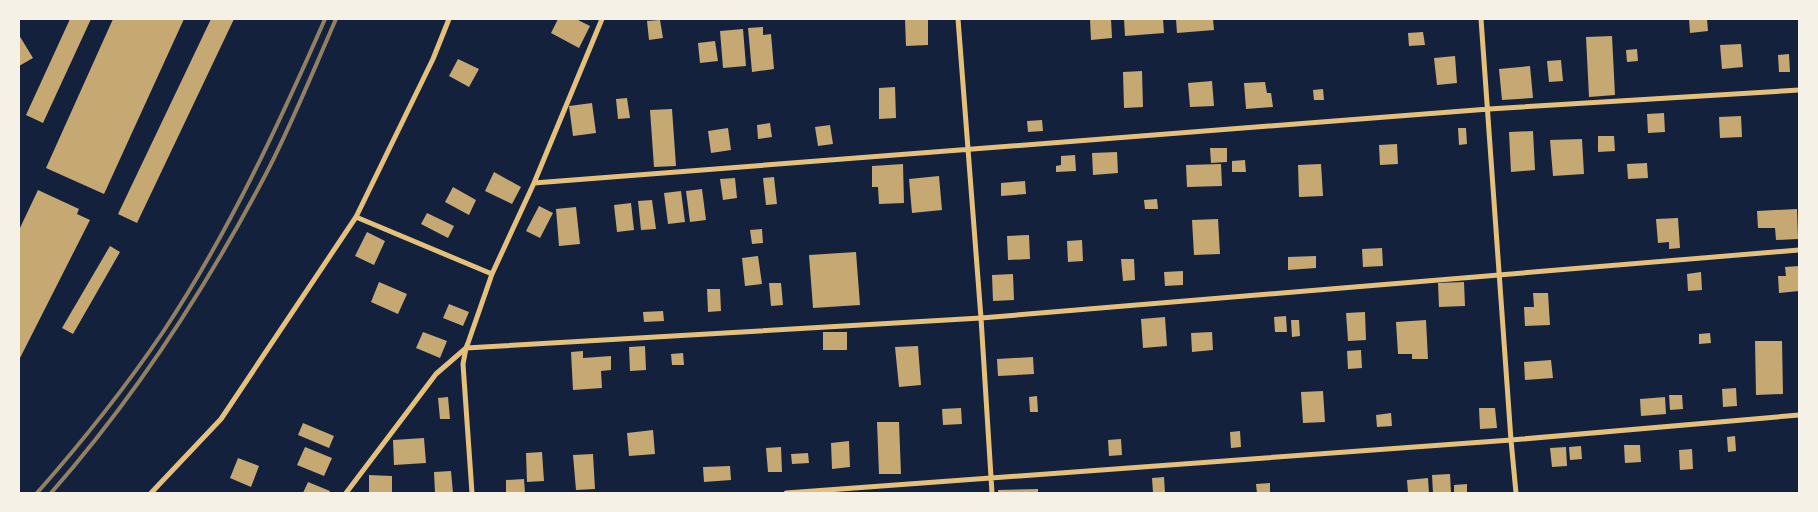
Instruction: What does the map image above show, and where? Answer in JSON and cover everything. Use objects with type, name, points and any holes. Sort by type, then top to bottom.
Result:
[{"type":"street","points":[[151,493],[221,419],[356,216],[434,59],[449,19]]},
{"type":"street","points":[[472,493],[463,364],[466,348],[492,274],[534,183],[602,19]]},
{"type":"street","points":[[958,19],[981,318],[992,493]]},
{"type":"street","points":[[1481,19],[1516,493]]},
{"type":"street","points":[[534,183],[1489,109],[1799,90]]},
{"type":"street","points":[[356,216],[492,274]]},
{"type":"street","points":[[346,493],[436,374],[466,348],[981,318],[1799,250]]},
{"type":"street","points":[[786,493],[1511,440],[1799,415]]},
{"type":"building","points":[[70,19],[91,19],[43,123],[26,115]]},
{"type":"building","points":[[113,19],[184,19],[104,194],[46,168]]},
{"type":"building","points":[[211,19],[234,19],[137,223],[118,214]]},
{"type":"building","points":[[558,19],[576,19],[590,26],[579,48],[551,33]]},
{"type":"building","points":[[905,19],[928,19],[928,45],[906,46]]},
{"type":"building","points":[[1090,19],[1111,19],[1112,38],[1091,40]]},
{"type":"building","points":[[1124,19],[1163,19],[1164,33],[1125,36]]},
{"type":"building","points":[[1176,19],[1213,19],[1214,30],[1177,33]]},
{"type":"building","points":[[1689,19],[1707,19],[1708,31],[1690,33]]},
{"type":"building","points":[[660,20],[663,38],[649,40],[647,21]]},
{"type":"building","points":[[763,27],[763,35],[771,34],[774,69],[752,72],[748,28]]},
{"type":"building","points":[[743,29],[746,66],[723,68],[720,31]]},
{"type":"building","points":[[1423,32],[1425,45],[1409,46],[1408,33]]},
{"type":"building","points":[[19,35],[33,58],[19,66]]},
{"type":"building","points":[[1612,36],[1615,95],[1589,97],[1586,37]]},
{"type":"building","points":[[715,41],[718,61],[700,63],[698,43]]},
{"type":"building","points":[[1741,44],[1743,67],[1722,69],[1720,45]]},
{"type":"building","points":[[1637,49],[1638,61],[1627,62],[1626,50]]},
{"type":"building","points":[[1789,54],[1790,72],[1779,72],[1778,55]]},
{"type":"building","points":[[1455,56],[1457,83],[1437,85],[1434,58]]},
{"type":"building","points":[[458,59],[479,69],[469,87],[449,76]]},
{"type":"building","points":[[1561,60],[1563,81],[1549,82],[1547,61]]},
{"type":"building","points":[[1530,66],[1533,98],[1502,100],[1499,69]]},
{"type":"building","points":[[1142,71],[1143,107],[1124,108],[1123,72]]},
{"type":"building","points":[[1212,81],[1214,106],[1190,107],[1188,83]]},
{"type":"building","points":[[1265,82],[1267,93],[1271,93],[1273,107],[1246,109],[1244,83]]},
{"type":"building","points":[[895,87],[896,118],[879,119],[879,88]]},
{"type":"building","points":[[1323,89],[1324,100],[1314,100],[1313,90]]},
{"type":"building","points":[[627,98],[630,118],[618,119],[616,99]]},
{"type":"building","points":[[592,103],[596,133],[573,136],[569,106]]},
{"type":"building","points":[[672,109],[676,166],[654,167],[650,110]]},
{"type":"building","points":[[1664,113],[1665,132],[1648,133],[1647,114]]},
{"type":"building","points":[[1741,116],[1742,137],[1720,138],[1719,117]]},
{"type":"building","points":[[1042,120],[1043,131],[1028,132],[1027,121]]},
{"type":"building","points":[[770,123],[772,137],[758,139],[757,125]]},
{"type":"building","points":[[830,125],[833,144],[818,146],[815,127]]},
{"type":"building","points":[[728,128],[731,150],[711,153],[708,131]]},
{"type":"building","points":[[1458,128],[1466,128],[1467,144],[1459,145]]},
{"type":"building","points":[[1533,131],[1535,170],[1511,172],[1509,132]]},
{"type":"building","points":[[1598,136],[1614,136],[1615,151],[1598,152]]},
{"type":"building","points":[[1582,139],[1584,174],[1553,176],[1550,140]]},
{"type":"building","points":[[1397,144],[1398,164],[1380,165],[1379,145]]},
{"type":"building","points":[[1210,148],[1227,148],[1227,162],[1211,163]]},
{"type":"building","points":[[1117,152],[1118,173],[1093,175],[1092,153]]},
{"type":"building","points":[[1075,155],[1076,171],[1056,172],[1056,166],[1061,165],[1061,156]]},
{"type":"building","points":[[1245,160],[1246,172],[1232,172],[1232,161]]},
{"type":"building","points":[[1647,163],[1648,178],[1628,179],[1627,164]]},
{"type":"building","points":[[903,164],[904,203],[879,204],[878,187],[872,187],[872,166]]},
{"type":"building","points":[[1221,164],[1222,186],[1187,187],[1186,165]]},
{"type":"building","points":[[1321,164],[1323,196],[1299,197],[1298,165]]},
{"type":"building","points":[[494,172],[521,187],[512,204],[485,191]]},
{"type":"building","points":[[939,176],[942,210],[912,213],[909,179]]},
{"type":"building","points":[[774,177],[777,204],[766,205],[763,178]]},
{"type":"building","points":[[735,178],[737,198],[723,200],[720,179]]},
{"type":"building","points":[[1025,181],[1026,194],[1001,196],[1001,183]]},
{"type":"building","points":[[453,187],[476,200],[469,215],[445,202]]},
{"type":"building","points":[[702,189],[706,220],[690,222],[686,191]]},
{"type":"building","points":[[38,190],[79,209],[77,214],[90,220],[19,358],[19,230]]},
{"type":"building","points":[[681,191],[685,222],[668,224],[664,193]]},
{"type":"building","points":[[1157,199],[1158,209],[1145,209],[1144,200]]},
{"type":"building","points":[[652,200],[656,229],[641,230],[638,201]]},
{"type":"building","points":[[631,203],[634,230],[617,232],[614,205]]},
{"type":"building","points":[[539,206],[553,213],[540,238],[526,231]]},
{"type":"building","points":[[576,207],[580,244],[559,246],[556,209]]},
{"type":"building","points":[[1797,209],[1798,239],[1776,240],[1775,228],[1758,228],[1757,211]]},
{"type":"building","points":[[427,213],[454,226],[448,238],[421,224]]},
{"type":"building","points":[[1678,218],[1680,248],[1669,249],[1669,242],[1658,243],[1656,219]]},
{"type":"building","points":[[1218,219],[1220,254],[1194,255],[1192,220]]},
{"type":"building","points":[[762,229],[763,243],[752,244],[750,230]]},
{"type":"building","points":[[367,232],[385,241],[374,265],[355,256]]},
{"type":"building","points":[[1029,235],[1030,259],[1008,260],[1007,236]]},
{"type":"building","points":[[1082,240],[1083,261],[1068,262],[1067,241]]},
{"type":"building","points":[[110,246],[120,252],[73,334],[62,328]]},
{"type":"building","points":[[1382,248],[1383,266],[1363,267],[1362,249]]},
{"type":"building","points":[[856,252],[860,305],[813,308],[809,255]]},
{"type":"building","points":[[758,256],[762,284],[745,286],[742,258]]},
{"type":"building","points":[[1316,256],[1316,268],[1288,270],[1288,257]]},
{"type":"building","points":[[1121,259],[1134,259],[1135,280],[1123,281]]},
{"type":"building","points":[[1799,266],[1799,291],[1779,293],[1778,276],[1786,276],[1785,267]]},
{"type":"building","points":[[1183,271],[1183,285],[1165,286],[1164,272]]},
{"type":"building","points":[[1701,272],[1702,290],[1688,291],[1687,274]]},
{"type":"building","points":[[1013,274],[1014,300],[993,301],[992,275]]},
{"type":"building","points":[[379,282],[407,294],[398,314],[371,302]]},
{"type":"building","points":[[1464,282],[1465,306],[1439,307],[1438,283]]},
{"type":"building","points":[[769,283],[781,283],[783,305],[771,306]]},
{"type":"building","points":[[707,289],[720,289],[721,311],[708,312]]},
{"type":"building","points":[[1533,293],[1548,293],[1550,325],[1525,326],[1524,307],[1534,307]]},
{"type":"building","points":[[449,304],[469,312],[463,326],[443,318]]},
{"type":"building","points":[[663,311],[664,321],[644,322],[643,312]]},
{"type":"building","points":[[1365,312],[1366,340],[1348,341],[1346,313]]},
{"type":"building","points":[[1286,316],[1287,332],[1275,332],[1274,317]]},
{"type":"building","points":[[1165,317],[1167,346],[1143,348],[1141,319]]},
{"type":"building","points":[[1291,320],[1299,320],[1300,336],[1292,337]]},
{"type":"building","points":[[1426,320],[1428,359],[1412,359],[1412,354],[1398,354],[1396,322]]},
{"type":"building","points":[[423,332],[447,341],[440,358],[416,348]]},
{"type":"building","points":[[823,332],[847,332],[847,350],[823,350]]},
{"type":"building","points":[[1212,332],[1213,350],[1192,352],[1191,333]]},
{"type":"building","points":[[1710,333],[1711,343],[1699,344],[1699,334]]},
{"type":"building","points":[[1755,341],[1782,341],[1783,394],[1756,395]]},
{"type":"building","points":[[645,346],[646,370],[630,371],[629,347]]},
{"type":"building","points":[[918,346],[921,385],[899,387],[895,347]]},
{"type":"building","points":[[1361,350],[1362,368],[1348,369],[1347,351]]},
{"type":"building","points":[[583,351],[583,358],[611,356],[611,370],[601,371],[602,388],[573,390],[571,352]]},
{"type":"building","points":[[683,353],[684,365],[672,365],[671,354]]},
{"type":"building","points":[[1033,357],[1034,374],[998,376],[997,359]]},
{"type":"building","points":[[1551,360],[1553,378],[1525,380],[1524,362]]},
{"type":"building","points":[[1736,388],[1737,406],[1723,407],[1722,389]]},
{"type":"building","points":[[1323,391],[1325,422],[1303,423],[1301,392]]},
{"type":"building","points":[[1669,395],[1682,395],[1683,409],[1670,410]]},
{"type":"building","points":[[1037,396],[1038,412],[1030,412],[1029,397]]},
{"type":"building","points":[[448,397],[450,419],[440,419],[438,398]]},
{"type":"building","points":[[1665,397],[1666,414],[1641,416],[1640,399]]},
{"type":"building","points":[[961,408],[962,424],[943,425],[942,409]]},
{"type":"building","points":[[1479,408],[1495,408],[1497,428],[1480,429]]},
{"type":"building","points":[[1391,413],[1392,426],[1377,427],[1376,415]]},
{"type":"building","points":[[877,422],[899,422],[901,474],[879,474]]},
{"type":"building","points":[[303,423],[334,436],[329,448],[298,435]]},
{"type":"building","points":[[653,430],[655,454],[629,456],[627,433]]},
{"type":"building","points":[[1240,431],[1241,447],[1231,448],[1230,432]]},
{"type":"building","points":[[1735,436],[1736,451],[1728,452],[1727,437]]},
{"type":"building","points":[[424,438],[426,463],[394,465],[393,440]]},
{"type":"building","points":[[1121,439],[1122,455],[1109,456],[1108,440]]},
{"type":"building","points":[[849,441],[850,467],[832,469],[831,443]]},
{"type":"building","points":[[1624,445],[1640,445],[1641,462],[1625,463]]},
{"type":"building","points":[[1581,446],[1582,459],[1570,460],[1569,447]]},
{"type":"building","points":[[305,447],[332,458],[324,476],[297,465]]},
{"type":"building","points":[[781,447],[782,472],[768,472],[766,448]]},
{"type":"building","points":[[1566,447],[1567,466],[1552,467],[1550,448]]},
{"type":"building","points":[[1692,449],[1693,469],[1680,470],[1679,450]]},
{"type":"building","points":[[542,452],[544,481],[527,482],[526,453]]},
{"type":"building","points":[[808,453],[809,463],[792,464],[791,454]]},
{"type":"building","points":[[593,454],[595,489],[576,490],[573,455]]},
{"type":"building","points":[[238,458],[259,466],[251,487],[230,478]]},
{"type":"building","points":[[730,466],[731,480],[704,482],[703,467]]},
{"type":"building","points":[[451,471],[453,493],[435,493],[434,472]]},
{"type":"building","points":[[1450,474],[1451,493],[1433,493],[1432,475]]},
{"type":"building","points":[[369,475],[392,476],[392,493],[369,493]]},
{"type":"building","points":[[1164,477],[1165,493],[1153,493],[1152,478]]},
{"type":"building","points":[[1428,478],[1429,493],[1408,493],[1407,480]]},
{"type":"building","points":[[524,479],[525,493],[506,493],[506,480]]},
{"type":"building","points":[[308,482],[330,491],[329,493],[303,493]]},
{"type":"building","points":[[1270,483],[1270,493],[1257,493],[1256,484]]},
{"type":"building","points":[[1467,484],[1467,493],[1454,493],[1454,485]]},
{"type":"building","points":[[1038,489],[1038,493],[998,493],[998,490]]},
{"type":"railway","points":[[37,493],[118,394],[149,353],[187,295],[251,179],[325,19]]},
{"type":"railway","points":[[51,493],[113,418],[169,339],[195,298],[268,170],[295,114],[336,19]]}]
